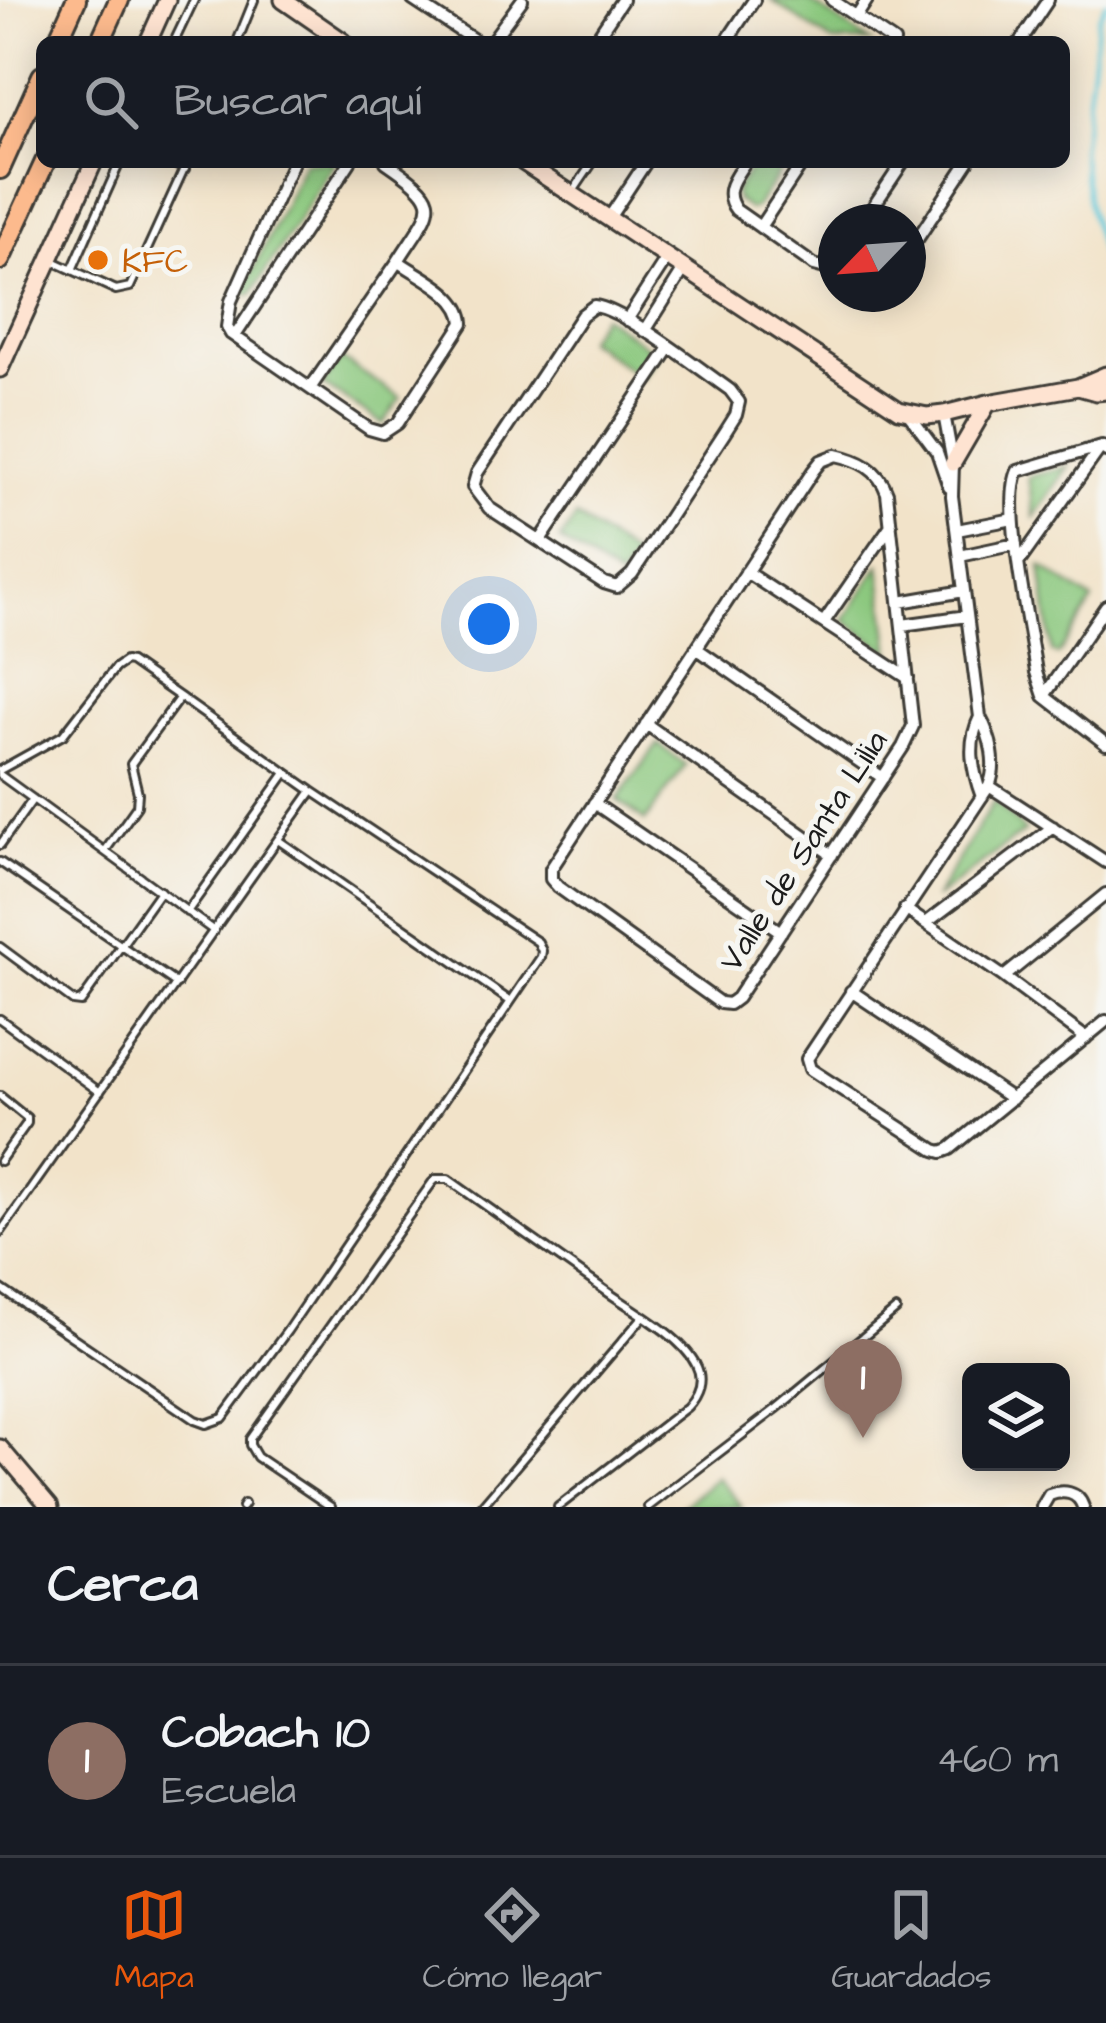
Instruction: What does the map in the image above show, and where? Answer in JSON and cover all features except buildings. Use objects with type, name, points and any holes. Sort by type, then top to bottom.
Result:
[{"type":"main road","points":[[60,36],[76,0]]},
{"type":"main road","points":[[103,36],[119,0]]},
{"type":"main road","points":[[0,170],[36,89]]},
{"type":"main road","points":[[0,260],[42,168]]},
{"type":"street","points":[[151,36],[167,0]]},
{"type":"street","points":[[283,0],[335,36]]},
{"type":"street","points":[[495,36],[522,0]]},
{"type":"street","points":[[598,36],[622,0]]},
{"type":"street","points":[[730,36],[754,0]]},
{"type":"street","points":[[856,17],[867,0]]},
{"type":"street","points":[[1024,36],[1048,0]]},
{"type":"street","points":[[420,2],[468,36]]},
{"type":"street","points":[[840,2],[885,36]]},
{"type":"street","points":[[0,369],[91,168]]},
{"type":"street","points":[[290,168],[231,301],[227,327],[369,429],[383,433],[398,423],[463,322],[455,302],[398,262]]},
{"type":"street","points":[[235,336],[346,168]]},
{"type":"street","points":[[311,387],[426,216],[430,202],[423,189],[394,168]]},
{"type":"street","points":[[533,168],[874,395],[907,412],[944,414],[1078,387],[1106,375]]},
{"type":"street","points":[[609,218],[642,168]]},
{"type":"street","points":[[741,168],[730,185],[729,199],[736,210],[818,266]]},
{"type":"street","points":[[760,227],[799,168]]},
{"type":"street","points":[[875,204],[899,168]]},
{"type":"street","points":[[926,226],[964,168]]},
{"type":"street","points":[[627,320],[668,258]]},
{"type":"street","points":[[645,331],[684,269]]},
{"type":"street","points":[[600,307],[645,331],[730,390],[739,407],[632,574],[622,585],[611,586],[481,501],[473,488],[474,479],[582,315],[600,307]]},
{"type":"street","points":[[540,541],[669,349]]},
{"type":"street","points":[[1078,387],[1106,391]]},
{"type":"street","points":[[953,463],[988,403]]},
{"type":"street","points":[[907,412],[937,452],[952,496]]},
{"type":"street","points":[[944,414],[980,718],[987,730],[994,773],[807,1059],[810,1069],[942,1152],[1106,1021]]},
{"type":"street","points":[[1104,448],[1018,471],[1013,519],[1036,672],[1044,696],[1106,744]]},
{"type":"street","points":[[1019,562],[1104,448]]},
{"type":"street","name":"Valle de Santa Lilia","points":[[844,457],[877,473],[887,493],[891,525],[913,726],[737,998],[720,1003],[558,887],[551,879],[551,869],[821,460],[844,457]]},
{"type":"street","points":[[957,530],[1013,519]]},
{"type":"street","points":[[824,622],[891,525]]},
{"type":"street","points":[[960,556],[1016,544]]},
{"type":"street","points":[[746,572],[908,678]]},
{"type":"street","points":[[900,602],[964,591]]},
{"type":"street","points":[[1044,696],[1106,606]]},
{"type":"street","points":[[902,625],[967,616]]},
{"type":"street","points":[[696,648],[883,778]]},
{"type":"street","points":[[980,718],[971,734],[975,779],[986,791],[1053,826],[1106,862]]},
{"type":"street","points":[[646,724],[832,855]]},
{"type":"street","points":[[594,803],[781,932]]},
{"type":"street","points":[[926,923],[1053,826]]},
{"type":"street","points":[[1004,977],[1106,894]]},
{"type":"street","points":[[905,909],[1086,1038]]},
{"type":"street","points":[[851,992],[1012,1100]]},
{"type":"street","points":[[0,1448],[50,1507]]},
{"type":"street","points":[[1042,1507],[1049,1496],[1068,1491],[1083,1507]]},
{"type":"lane","points":[[177,36],[194,0]]},
{"type":"lane","points":[[239,36],[254,0]]},
{"type":"lane","points":[[72,270],[117,168]]},
{"type":"lane","points":[[50,260],[116,290],[130,287],[185,168]]},
{"type":"lane","points":[[572,193],[589,168]]},
{"type":"lane","points":[[0,1288],[195,1420],[206,1424],[223,1418],[287,1331],[542,951],[538,942],[124,662],[63,735],[0,772],[214,932]]},
{"type":"lane","points":[[105,850],[137,806],[131,764],[180,697]]},
{"type":"lane","points":[[187,912],[286,772]]},
{"type":"lane","points":[[0,1233],[312,791]]},
{"type":"lane","points":[[0,845],[33,799]]},
{"type":"lane","points":[[278,840],[510,1001]]},
{"type":"lane","points":[[0,862],[177,984]]},
{"type":"lane","points":[[0,947],[77,1003],[160,891]]},
{"type":"lane","points":[[0,1018],[100,1092]]},
{"type":"lane","points":[[0,1096],[28,1118],[0,1160]]},
{"type":"lane","points":[[331,1507],[257,1457],[250,1438],[436,1179],[448,1179],[643,1317],[695,1362],[699,1374],[695,1399],[558,1507]]},
{"type":"lane","points":[[648,1507],[896,1310]]},
{"type":"lane","points":[[481,1507],[643,1317]]},
{"type":"green space","points":[[771,0],[807,0],[861,36],[823,36]]},
{"type":"green space","points":[[301,168],[331,168],[251,295],[243,292]]},
{"type":"green space","points":[[750,168],[782,168],[756,207],[750,210],[734,193]]},
{"type":"green space","points":[[602,315],[658,354],[642,378],[586,339]]},
{"type":"green space","points":[[340,358],[401,398],[383,424],[323,385]]},
{"type":"green space","points":[[1069,466],[1034,517],[1028,477]]},
{"type":"green space","points":[[576,517],[634,557],[619,579],[560,540]]},
{"type":"green space","points":[[880,565],[891,653],[844,620]]},
{"type":"green space","points":[[1041,566],[1093,601],[1058,655],[1052,652]]},
{"type":"green space","points":[[658,744],[686,765],[645,821],[617,800]]},
{"type":"green space","points":[[994,801],[1025,831],[934,899]]},
{"type":"green space","points":[[717,1477],[742,1507],[681,1507]]},
{"type":"waterway","points":[[1106,2],[1098,19],[1081,151],[1088,204],[1106,272]]},
{"type":"place","name":"KFC","points":[[98,260]]},
{"type":"place","name":"Cobach 10","points":[[863,1438]]}]
